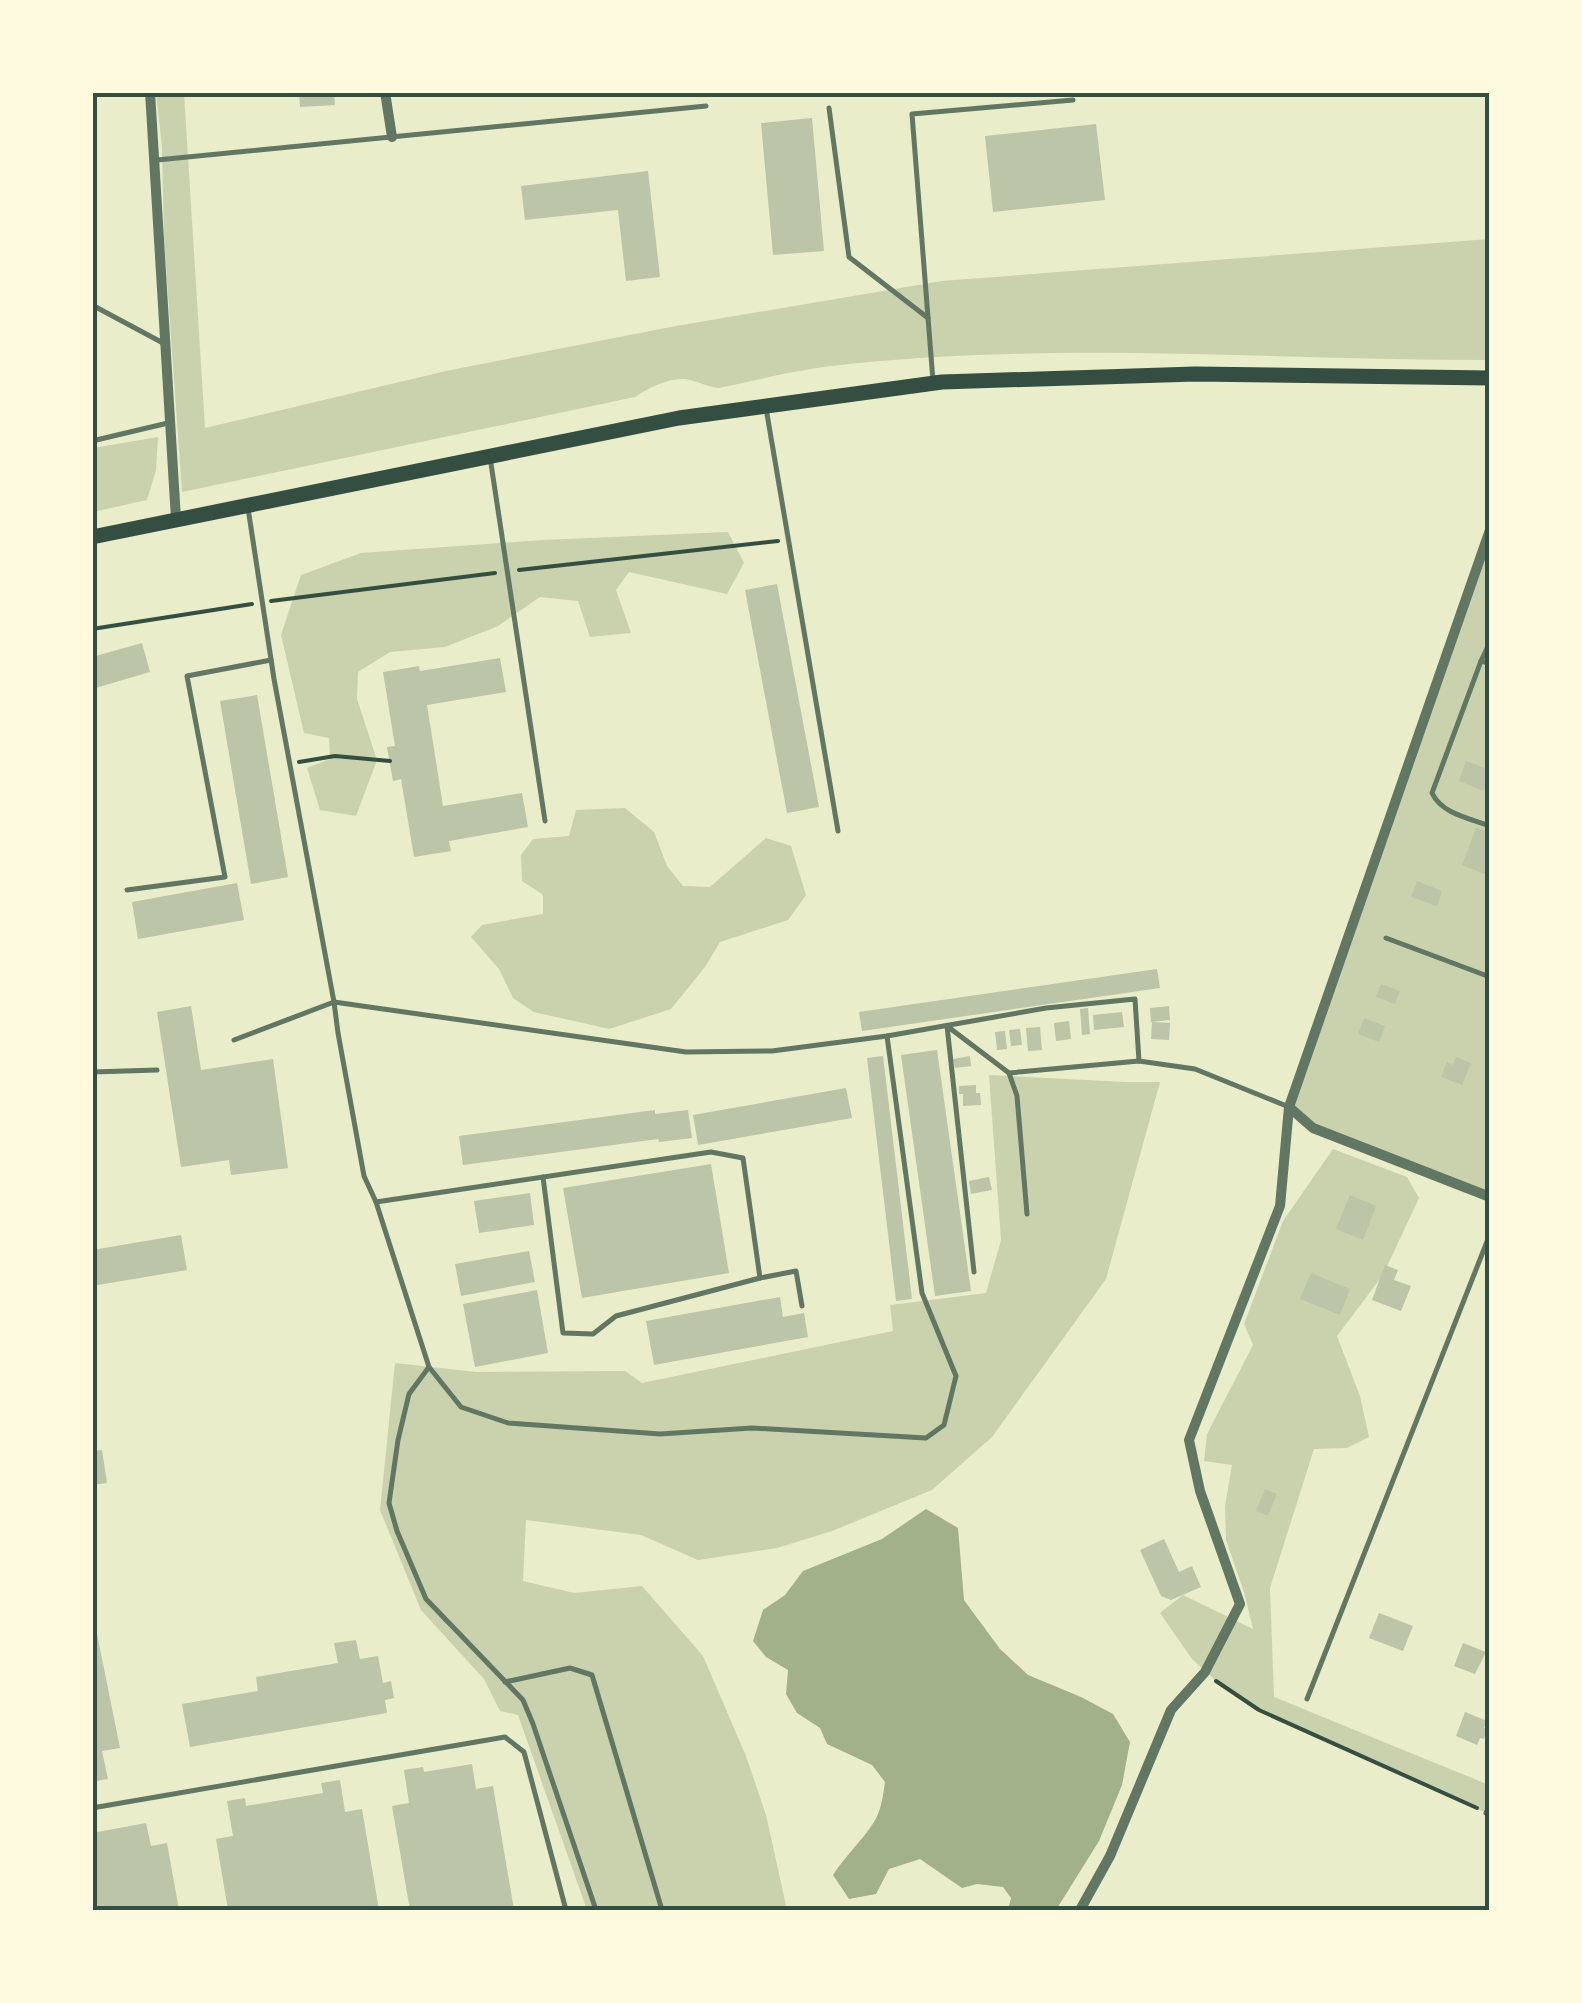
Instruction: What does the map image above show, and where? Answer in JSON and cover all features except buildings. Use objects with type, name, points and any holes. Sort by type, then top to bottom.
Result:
[{"type":"main road","points":[[92,537],[662,421],[934,384],[1195,374],[1490,378]]},
{"type":"street","points":[[150,92],[176,519]]},
{"type":"street","points":[[385,92],[392,136]]},
{"type":"street","points":[[1080,1910],[1110,1856],[1171,1710],[1204,1672],[1240,1604],[1200,1492],[1189,1440],[1280,1206],[1288,1107],[1490,530]]},
{"type":"street","points":[[1288,1107],[1313,1128],[1490,1197]]},
{"type":"lane","points":[[934,384],[912,114],[1073,100]]},
{"type":"lane","points":[[154,160],[706,106]]},
{"type":"lane","points":[[829,108],[849,257],[928,318]]},
{"type":"lane","points":[[92,304],[166,344]]},
{"type":"lane","points":[[766,405],[838,831]]},
{"type":"lane","points":[[92,441],[171,422]]},
{"type":"lane","points":[[490,454],[545,821]]},
{"type":"lane","points":[[248,505],[271,660],[364,1176],[429,1367],[461,1407],[508,1423],[660,1434],[752,1428],[926,1438],[944,1425],[956,1376],[922,1293],[887,1036]]},
{"type":"lane","points":[[1490,642],[1432,793],[1445,809],[1490,826]]},
{"type":"lane","points":[[127,890],[225,877],[187,676],[271,660]]},
{"type":"lane","points":[[1481,660],[1490,664]]},
{"type":"lane","points":[[1386,938],[1490,976]]},
{"type":"lane","points":[[234,1040],[334,1002],[686,1052],[772,1051],[887,1036],[1046,1008],[1136,999],[1138,1061]]},
{"type":"lane","points":[[947,1026],[1008,1072],[1017,1096],[1027,1214]]},
{"type":"lane","points":[[947,1026],[974,1272]]},
{"type":"lane","points":[[1008,1072],[1138,1061],[1195,1069],[1288,1107]]},
{"type":"lane","points":[[92,1072],[157,1070]]},
{"type":"lane","points":[[376,1202],[711,1152],[743,1158],[760,1278]]},
{"type":"lane","points":[[543,1176],[562,1334],[593,1334],[616,1316],[796,1271],[802,1306]]},
{"type":"lane","points":[[1308,1699],[1490,1234]]},
{"type":"lane","points":[[429,1367],[409,1394],[398,1440],[389,1504],[397,1531],[426,1599],[523,1700],[596,1910]]},
{"type":"lane","points":[[505,1682],[570,1668],[592,1676],[662,1910]]},
{"type":"lane","points":[[92,1808],[505,1737],[524,1752],[566,1910]]},
{"type":"lane","points":[[1486,1812],[1490,1804]]},
{"type":"path","points":[[92,629],[262,602],[788,540]]},
{"type":"path","points":[[290,763],[335,756],[390,761]]},
{"type":"path","points":[[1204,1672],[1259,1710],[1486,1812]]},
{"type":"shaded area","points":[[156,93],[184,93],[205,428],[446,371],[676,326],[942,281],[1489,239],[1489,360],[1072,353],[906,359],[823,367],[719,388],[679,379],[658,384],[635,397],[182,492]]},
{"type":"shaded area","points":[[158,437],[156,470],[147,500],[93,512],[93,448]]},
{"type":"shaded area","points":[[1489,530],[1489,1197],[1313,1128],[1289,1107]]},
{"type":"shaded area","points":[[728,532],[744,563],[727,594],[629,572],[616,590],[631,633],[590,637],[578,601],[540,597],[498,626],[445,647],[390,652],[358,672],[357,699],[377,760],[356,816],[320,810],[307,768],[330,759],[329,738],[304,733],[281,635],[301,575],[361,553]]},
{"type":"shaded area","points":[[625,808],[654,832],[667,866],[683,886],[710,887],[766,838],[791,846],[806,895],[788,920],[720,942],[671,1009],[609,1029],[534,1012],[513,998],[499,969],[471,937],[482,925],[543,914],[543,895],[522,881],[521,855],[533,839],[569,836],[576,810]]},
{"type":"shaded area","points":[[989,1075],[1160,1082],[1106,1279],[992,1437],[932,1490],[832,1531],[777,1548],[698,1560],[641,1535],[526,1520],[523,1581],[574,1593],[642,1586],[703,1656],[746,1756],[766,1815],[787,1910],[587,1910],[518,1715],[500,1711],[484,1679],[421,1610],[380,1510],[395,1363],[476,1372],[625,1371],[642,1383],[893,1331],[890,1305],[986,1293],[1001,1240]]},
{"type":"shaded area","points":[[1333,1149],[1407,1177],[1419,1198],[1383,1275],[1337,1336],[1360,1396],[1369,1437],[1347,1448],[1314,1449],[1270,1588],[1274,1697],[1489,1785],[1489,1814],[1259,1710],[1192,1659],[1160,1613],[1183,1595],[1253,1629],[1226,1540],[1225,1506],[1232,1465],[1204,1461],[1207,1434],[1253,1345],[1244,1324],[1283,1221]]},
{"type":"shaded area","points":[[926,1509],[958,1528],[964,1600],[1000,1649],[1028,1675],[1113,1714],[1130,1742],[1122,1785],[1099,1841],[1056,1910],[1008,1910],[1011,1898],[1003,1887],[977,1884],[962,1888],[920,1859],[889,1869],[876,1894],[849,1899],[833,1875],[874,1822],[885,1782],[872,1765],[827,1744],[820,1728],[797,1713],[786,1694],[788,1670],[766,1657],[753,1641],[763,1610],[785,1595],[803,1571],[882,1539]]}]
